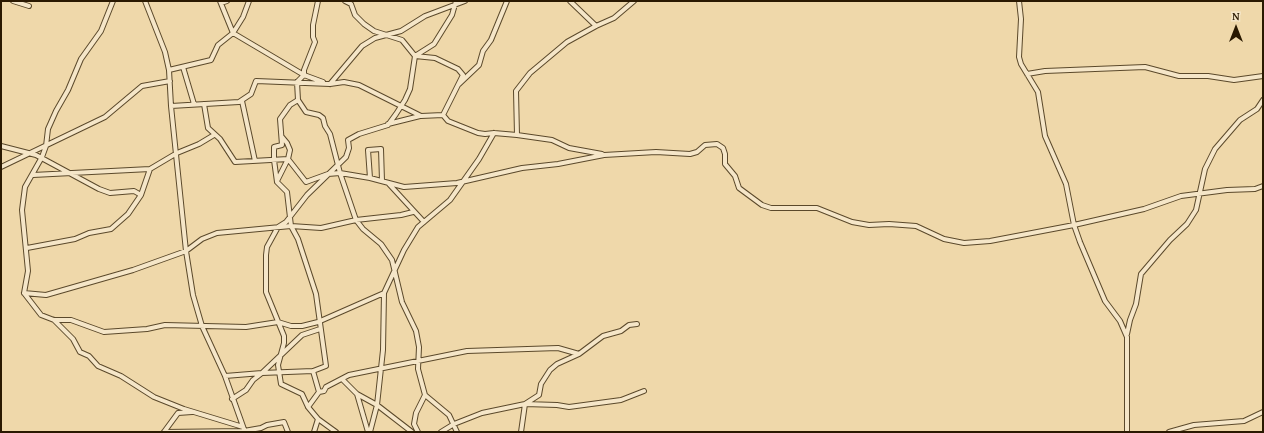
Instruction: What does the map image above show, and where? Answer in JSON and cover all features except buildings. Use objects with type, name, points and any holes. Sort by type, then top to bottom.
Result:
[{"type":"street","points":[[13,1],[29,6]]},
{"type":"street","points":[[113,1],[101,31],[81,59],[68,90],[56,111],[48,129],[46,146],[42,157],[25,187],[22,210],[27,248],[28,271],[24,293],[41,315],[54,320],[72,320],[104,332],[147,329],[165,325],[246,327],[278,322],[291,326],[307,325],[318,322],[384,293]]},
{"type":"street","points":[[145,1],[165,52],[169,70],[171,106],[186,252],[193,295],[202,326],[225,376],[244,430]]},
{"type":"street","points":[[228,1],[220,2],[233,33],[304,75],[330,84]]},
{"type":"street","points":[[169,70],[212,60],[218,45],[233,33],[243,17],[249,1]]},
{"type":"street","points":[[318,1],[313,37],[315,42],[304,70],[304,75],[297,82],[298,100],[306,112],[319,115],[322,118],[330,134],[340,173],[356,220],[363,229],[381,244],[392,260],[402,302],[416,331],[419,347],[418,362],[425,394],[444,410],[454,424],[457,432]]},
{"type":"street","points":[[345,1],[351,4],[354,15],[364,24],[374,31],[402,40],[415,56],[435,58],[458,69],[463,75],[443,115]]},
{"type":"street","points":[[330,84],[362,46],[375,38],[401,31],[425,16],[456,3],[465,1]]},
{"type":"street","points":[[458,84],[479,65],[483,51],[491,40],[507,1]]},
{"type":"street","points":[[570,1],[596,26]]},
{"type":"street","points":[[517,135],[516,91],[530,72],[567,42],[614,18],[634,1]]},
{"type":"street","points":[[1019,1],[1021,19],[1019,57],[1038,92],[1045,136],[1066,184],[1074,225],[1104,302],[1120,321],[1127,337]]},
{"type":"street","points":[[388,124],[402,106],[410,90],[415,56],[434,44],[446,26],[456,3]]},
{"type":"street","points":[[183,67],[194,104]]},
{"type":"street","points":[[1027,74],[1045,71],[1145,67],[1179,76],[1208,76],[1238,80],[1263,76]]},
{"type":"street","points":[[1,167],[28,152],[46,146],[105,117],[142,86],[170,81]]},
{"type":"street","points":[[171,106],[242,101],[251,94],[256,81],[330,84],[344,82],[359,85],[421,116]]},
{"type":"street","points":[[225,376],[313,371],[326,366],[318,322],[316,294],[298,239],[291,226],[287,192],[277,182],[274,160],[274,146],[282,145],[280,119],[290,105],[298,100]]},
{"type":"street","points":[[1127,432],[1127,337],[1130,320],[1136,304],[1141,274],[1170,240],[1188,224],[1196,210],[1205,169],[1215,148],[1240,120],[1257,110],[1263,100]]},
{"type":"street","points":[[242,101],[255,160]]},
{"type":"street","points":[[204,104],[208,128],[220,139],[229,155],[235,162],[288,159]]},
{"type":"street","points":[[336,432],[318,419],[308,407],[302,394],[281,384],[278,364],[282,354],[284,336],[266,292],[267,247],[278,227],[286,222],[307,195],[346,157],[349,148],[348,140],[359,134],[388,124],[421,116],[443,115]]},
{"type":"street","points":[[443,115],[448,121],[472,131],[485,134],[494,133],[517,135],[552,140],[569,148],[604,155]]},
{"type":"street","points":[[369,432],[377,405],[382,350],[384,293],[394,270],[418,227],[450,200],[464,181],[494,133]]},
{"type":"street","points":[[33,175],[150,169],[177,153],[190,149],[214,134]]},
{"type":"street","points":[[277,182],[288,159],[290,150],[287,143],[282,138]]},
{"type":"street","points":[[388,184],[414,186],[464,181],[522,168],[558,164],[604,155],[656,152],[690,154],[697,152],[705,145],[716,144],[723,148],[725,154],[725,164],[735,176],[739,188],[762,206],[771,208],[817,208],[852,222],[869,225],[916,226],[944,239],[964,243],[990,241],[1074,225],[1144,209],[1181,196],[1227,190],[1255,189],[1263,186]]},
{"type":"street","points":[[1,146],[28,152],[42,157],[99,189],[110,193],[134,191],[141,195]]},
{"type":"street","points":[[370,178],[368,150],[381,149],[382,181]]},
{"type":"street","points":[[288,159],[306,182],[328,174],[340,173],[382,181],[388,184],[424,222]]},
{"type":"street","points":[[27,248],[75,239],[89,232],[111,229],[128,214],[141,195],[150,169]]},
{"type":"street","points":[[24,293],[46,294],[68,290],[186,252],[202,239],[217,233],[291,226],[321,228],[356,220],[401,215],[413,212]]},
{"type":"street","points":[[54,320],[73,339],[80,352],[89,356],[98,366],[121,376],[154,397],[244,430]]},
{"type":"street","points":[[524,404],[539,395],[541,384],[556,364],[579,354],[603,336],[621,331],[629,325],[637,324]]},
{"type":"street","points":[[232,398],[246,390],[254,380],[302,335],[320,329]]},
{"type":"street","points":[[308,407],[319,392],[324,391],[326,386],[349,375],[466,352],[558,348],[579,354]]},
{"type":"street","points":[[313,371],[319,392]]},
{"type":"street","points":[[342,379],[357,394],[377,405],[412,432]]},
{"type":"street","points":[[441,432],[454,424],[482,414],[524,404],[557,404],[569,407],[620,400],[644,391]]},
{"type":"street","points":[[357,394],[369,432]]},
{"type":"street","points":[[418,432],[414,424],[416,413],[425,394]]},
{"type":"street","points":[[521,432],[524,404]]},
{"type":"street","points":[[164,432],[178,413],[198,412]]},
{"type":"street","points":[[1169,432],[1194,425],[1244,421],[1263,412]]},
{"type":"street","points":[[314,432],[318,419]]},
{"type":"street","points":[[164,432],[244,430],[261,428],[267,425],[284,422],[288,432]]},
{"type":"street","points":[[1179,429],[1184,432]]}]
